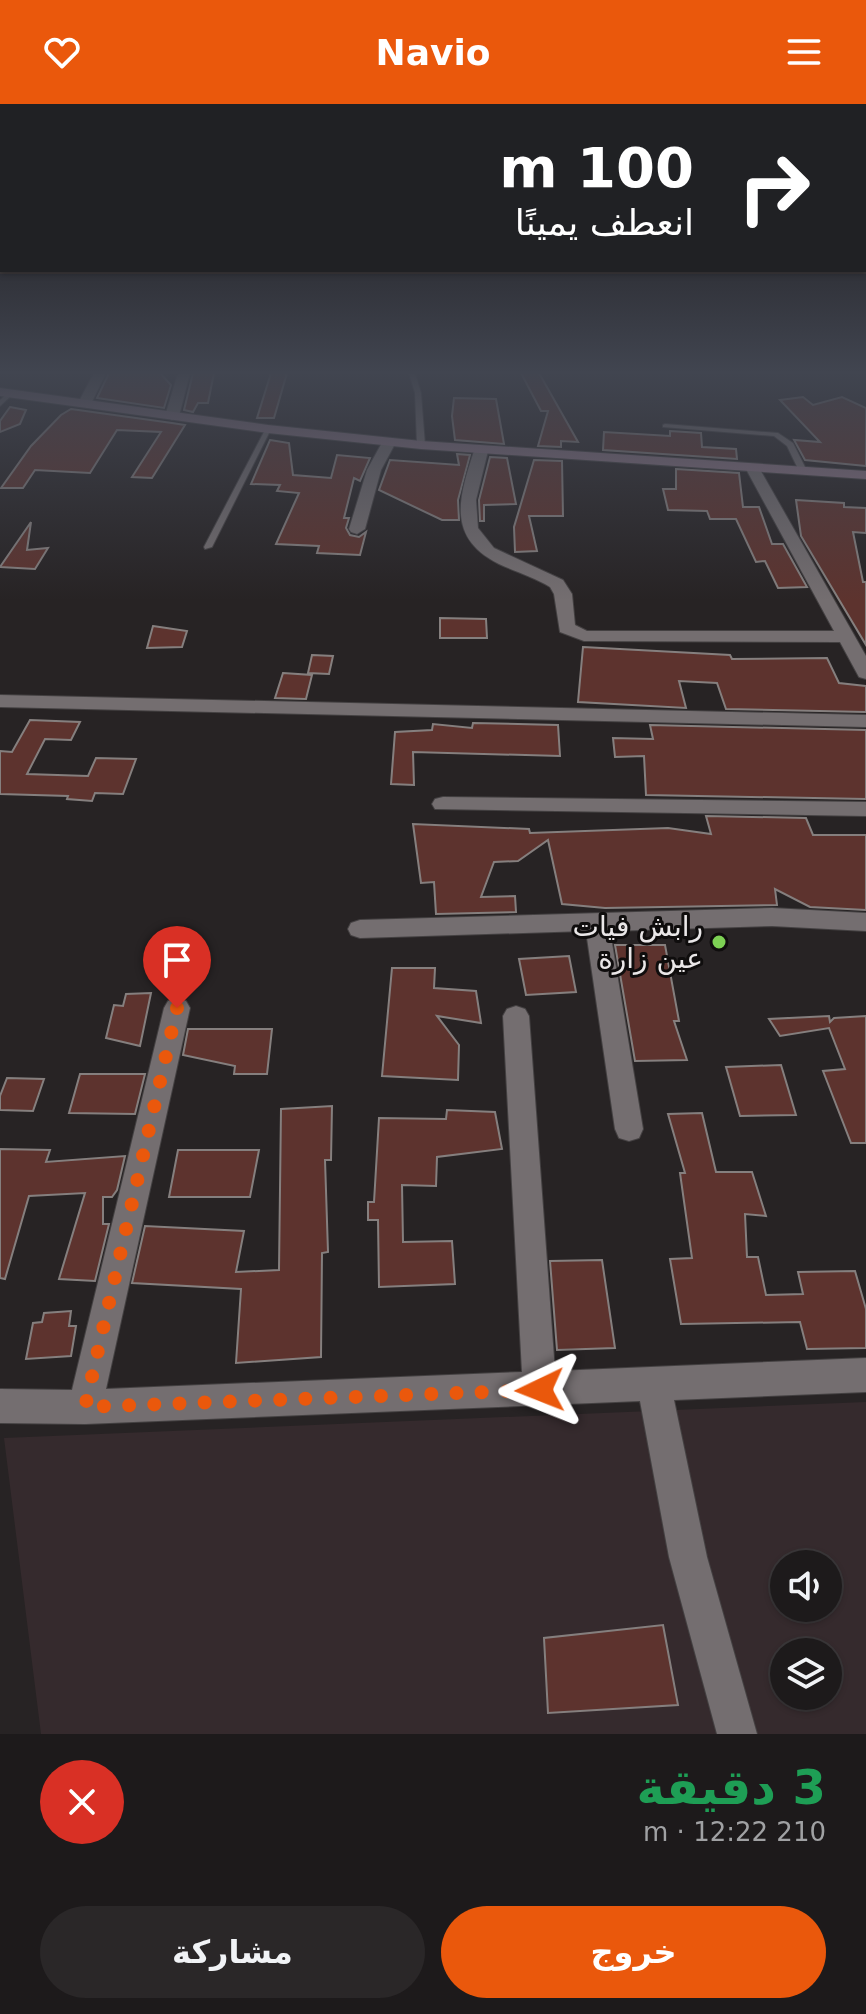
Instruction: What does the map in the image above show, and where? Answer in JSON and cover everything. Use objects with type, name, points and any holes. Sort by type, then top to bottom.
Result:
[{"type":"street","points":[[357,529],[374,470],[385,449]]},
{"type":"street","points":[[462,449],[866,475]]},
{"type":"street","points":[[481,451],[466,498],[467,518],[473,535],[488,551],[557,584],[563,594],[566,628],[571,632],[584,636],[846,637]]},
{"type":"street","points":[[753,469],[866,673]]},
{"type":"street","points":[[0,701],[866,721]]},
{"type":"street","points":[[443,804],[866,809]]},
{"type":"street","points":[[360,929],[772,917],[866,922]]},
{"type":"street","points":[[596,921],[629,1129]]},
{"type":"street","points":[[85,1407],[177,1008]]},
{"type":"street","points":[[516,1016],[540,1390]]},
{"type":"street","points":[[0,1406],[85,1407],[866,1375]]},
{"type":"street","points":[[654,1386],[688,1557],[737,1734]]},
{"type":"lane","points":[[208,547],[258,449]]},
{"type":"lane","points":[[792,449],[803,471]]},
{"type":"shaded area","points":[[866,1402],[866,1734],[41,1734],[4,1438]]},
{"type":"building","points":[[29,449],[105,449],[90,473],[35,470],[23,488],[1,488]]},
{"type":"building","points":[[150,449],[170,449],[152,478],[132,477]]},
{"type":"building","points":[[266,449],[290,449],[293,475],[331,478],[337,455],[370,458],[360,481],[354,478],[344,518],[349,518],[346,528],[350,535],[359,537],[366,532],[360,555],[317,553],[319,546],[276,544],[299,493],[277,491],[280,485],[251,484]]},
{"type":"building","points":[[736,449],[737,459],[603,450]]},
{"type":"building","points":[[799,449],[866,449],[866,466],[805,460]]},
{"type":"building","points":[[457,454],[470,455],[458,500],[459,520],[442,520],[379,490],[390,460],[459,465]]},
{"type":"building","points":[[490,457],[507,458],[516,504],[484,505],[484,521],[480,521],[479,500]]},
{"type":"building","points":[[534,460],[562,461],[563,516],[529,516],[537,551],[515,552],[514,527]]},
{"type":"building","points":[[676,469],[739,473],[743,507],[759,507],[772,544],[783,544],[807,587],[778,588],[765,561],[756,562],[736,519],[710,519],[707,511],[668,510],[663,489],[676,489]]},
{"type":"building","points":[[796,500],[844,503],[844,507],[866,508],[866,533],[853,532],[863,582],[866,582],[866,645],[801,536]]},
{"type":"building","points":[[31,522],[27,550],[48,548],[35,569],[0,567]]},
{"type":"building","points":[[440,618],[486,619],[487,638],[440,638]]},
{"type":"building","points":[[153,626],[187,631],[182,647],[147,648]]},
{"type":"building","points":[[583,647],[730,655],[732,659],[827,658],[839,683],[866,686],[866,712],[726,709],[717,683],[679,681],[686,708],[578,702]]},
{"type":"building","points":[[312,655],[333,656],[329,674],[308,673]]},
{"type":"building","points":[[283,673],[312,675],[306,699],[275,698]]},
{"type":"building","points":[[30,720],[80,722],[71,740],[45,739],[27,774],[88,776],[96,758],[136,759],[123,794],[95,793],[92,801],[67,799],[68,796],[0,794],[0,751],[12,752]]},
{"type":"building","points":[[473,723],[558,725],[560,756],[413,752],[414,785],[391,784],[395,732],[432,730],[433,724],[472,728]]},
{"type":"building","points":[[650,725],[866,730],[866,799],[646,795],[644,756],[615,757],[613,738],[653,739]]},
{"type":"building","points":[[706,816],[806,818],[813,835],[866,835],[866,910],[810,907],[775,889],[777,905],[605,908],[562,904],[548,840],[518,861],[494,862],[481,897],[515,896],[516,912],[436,914],[434,882],[421,883],[413,824],[529,829],[530,833],[668,828],[711,834]]},
{"type":"building","points":[[615,945],[665,945],[679,1021],[674,1021],[687,1060],[635,1061]]},
{"type":"building","points":[[569,956],[576,992],[526,995],[519,959]]},
{"type":"building","points":[[392,968],[435,968],[434,988],[476,991],[481,1023],[437,1016],[459,1045],[458,1080],[382,1076]]},
{"type":"building","points":[[151,993],[140,1046],[106,1038],[114,1005],[123,1006],[126,994]]},
{"type":"building","points":[[829,1016],[830,1022],[834,1018],[866,1016],[866,1143],[851,1143],[823,1071],[845,1069],[829,1028],[780,1036],[769,1019]]},
{"type":"building","points":[[188,1029],[272,1029],[267,1074],[234,1074],[235,1066],[183,1055]]},
{"type":"building","points":[[781,1065],[796,1115],[740,1116],[726,1067]]},
{"type":"building","points":[[80,1074],[145,1074],[135,1114],[69,1113]]},
{"type":"building","points":[[7,1078],[44,1079],[33,1111],[0,1110],[0,1096]]},
{"type":"building","points":[[332,1106],[331,1160],[325,1160],[328,1252],[322,1253],[321,1357],[236,1363],[241,1289],[132,1283],[145,1226],[244,1231],[236,1272],[279,1270],[281,1109]]},
{"type":"building","points":[[447,1110],[495,1112],[502,1149],[437,1157],[436,1186],[402,1185],[403,1242],[452,1241],[455,1284],[379,1287],[378,1220],[368,1220],[368,1202],[374,1202],[379,1118],[446,1119]]},
{"type":"building","points":[[702,1113],[716,1172],[752,1172],[766,1216],[745,1214],[747,1257],[758,1257],[766,1295],[803,1294],[798,1272],[855,1271],[866,1309],[866,1348],[807,1349],[800,1322],[681,1324],[670,1259],[692,1258],[680,1173],[685,1173],[668,1114]]},
{"type":"building","points":[[0,1149],[50,1150],[46,1162],[125,1156],[117,1190],[112,1197],[103,1197],[103,1224],[109,1224],[95,1281],[59,1279],[85,1193],[29,1196],[5,1279],[0,1278]]},
{"type":"building","points":[[178,1150],[259,1150],[250,1197],[169,1197]]},
{"type":"building","points":[[602,1260],[615,1348],[557,1350],[550,1261]]},
{"type":"building","points":[[71,1311],[69,1326],[76,1326],[71,1356],[26,1359],[33,1323],[42,1322],[44,1313]]},
{"type":"building","points":[[663,1625],[678,1705],[548,1713],[544,1638]]},
{"type":"place","name":"رابش فيات عين زارة","points":[[719,942]]},
{"type":"route","points":[[177,1008],[85,1407],[540,1390]]}]
